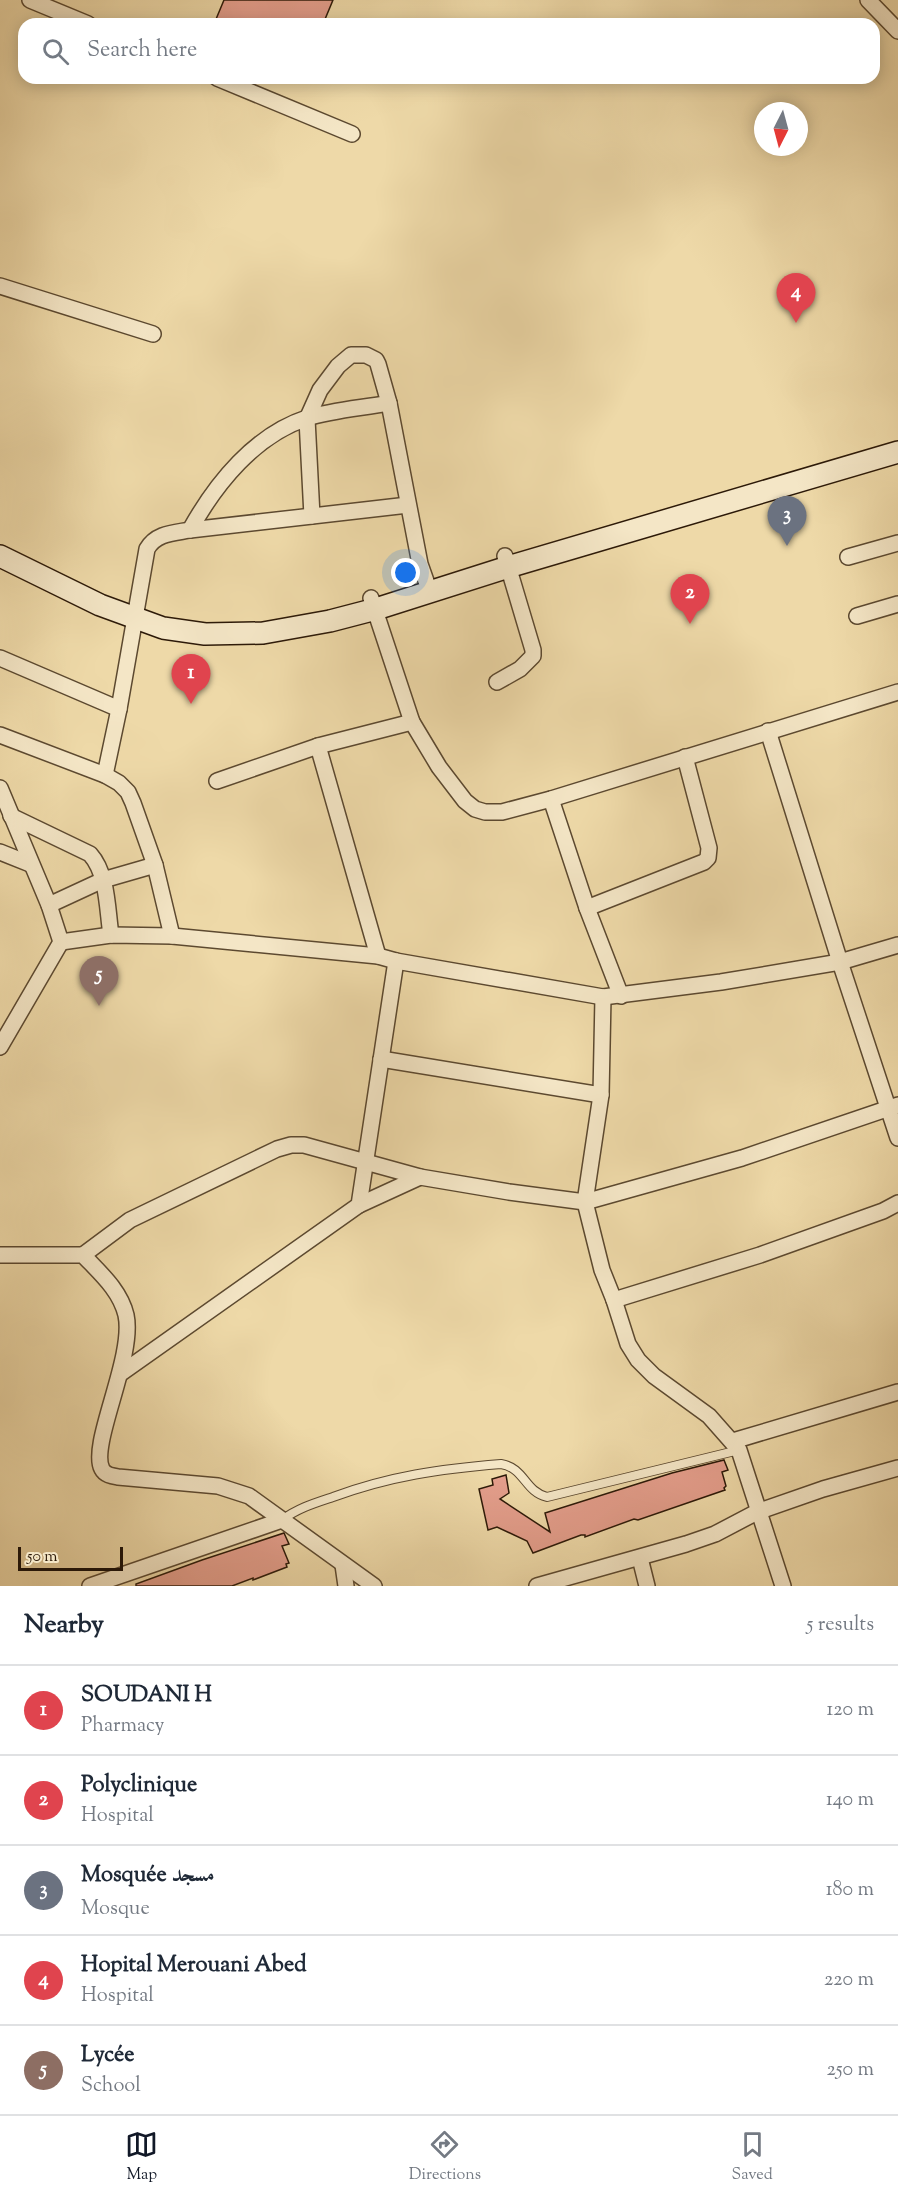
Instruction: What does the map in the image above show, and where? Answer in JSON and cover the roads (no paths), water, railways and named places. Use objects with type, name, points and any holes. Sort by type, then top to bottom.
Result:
[{"type":"main road","points":[[713,503],[898,441]]},
{"type":"main road","points":[[374,603],[507,562],[898,452]]},
{"type":"main road","points":[[0,556],[100,605],[142,621],[172,630],[205,634],[263,633],[330,621],[426,581],[507,562]]},
{"type":"street","points":[[30,0],[74,18]]},
{"type":"street","points":[[868,0],[896,25]]},
{"type":"street","points":[[231,84],[352,134]]},
{"type":"street","points":[[0,286],[153,334]]},
{"type":"street","points":[[312,516],[307,418],[320,390],[338,366],[351,355],[366,355],[376,360],[388,403],[426,581]]},
{"type":"street","points":[[190,530],[205,502],[228,474],[254,449],[279,432],[307,418],[388,403]]},
{"type":"street","points":[[105,775],[119,709],[142,621],[147,549],[151,542],[164,535],[190,530],[408,505]]},
{"type":"street","points":[[848,557],[898,543]]},
{"type":"street","points":[[497,682],[520,669],[533,656],[507,562]]},
{"type":"street","points":[[374,603],[412,722],[440,767],[465,801],[475,809],[485,812],[502,812],[551,799],[768,731],[897,695]]},
{"type":"street","points":[[857,616],[898,604]]},
{"type":"street","points":[[0,658],[119,709]]},
{"type":"street","points":[[217,781],[318,746],[412,722]]},
{"type":"street","points":[[768,731],[840,962],[893,1106],[898,1138]]},
{"type":"street","points":[[0,735],[105,775],[119,783],[128,792],[155,865],[172,936]]},
{"type":"street","points":[[318,746],[378,956]]},
{"type":"street","points":[[587,908],[704,862],[708,858],[709,848],[685,757]]},
{"type":"street","points":[[0,788],[62,942],[0,1047]]},
{"type":"street","points":[[551,799],[587,908],[621,996]]},
{"type":"street","points":[[11,816],[90,854],[96,860],[103,880],[111,935]]},
{"type":"street","points":[[0,852],[30,864]]},
{"type":"street","points":[[49,905],[103,880],[155,865]]},
{"type":"street","points":[[62,942],[111,935],[172,936],[378,956],[603,997],[840,962],[898,945]]},
{"type":"street","points":[[359,1205],[396,961]]},
{"type":"street","points":[[603,997],[601,1095],[585,1202],[602,1270],[628,1344],[638,1360],[654,1376],[709,1416],[736,1446],[783,1586]]},
{"type":"street","points":[[381,1059],[601,1095]]},
{"type":"street","points":[[0,1255],[83,1255],[130,1220],[277,1149],[291,1145],[304,1144],[420,1177],[585,1202],[741,1158],[893,1106]]},
{"type":"street","points":[[120,1374],[359,1205],[420,1177]]},
{"type":"street","points":[[614,1300],[760,1255],[883,1211],[898,1203]]},
{"type":"street","points":[[83,1255],[113,1288],[125,1313],[127,1326],[127,1346],[101,1441],[101,1467],[105,1474],[118,1478],[218,1486],[249,1496],[374,1586]]},
{"type":"street","points":[[736,1446],[898,1392]]},
{"type":"street","points":[[543,1585],[715,1534],[757,1512],[823,1489],[898,1468]]},
{"type":"street","points":[[90,1586],[282,1520]]},
{"type":"street","points":[[640,1558],[647,1586]]},
{"type":"street","points":[[344,1565],[346,1586]]},
{"type":"lane","points":[[282,1520],[295,1510],[374,1482],[441,1469],[501,1464],[511,1466],[520,1472],[528,1486],[538,1495],[547,1497],[736,1446]]},
{"type":"place","name":"Hopital Merouani Abed","points":[[796,323]]},
{"type":"place","name":"Mosquée مسجد","points":[[787,546]]},
{"type":"place","name":"Polyclinique","points":[[690,624]]},
{"type":"place","name":"SOUDANI H","points":[[191,704]]},
{"type":"place","name":"Lycée","points":[[99,1006]]}]
